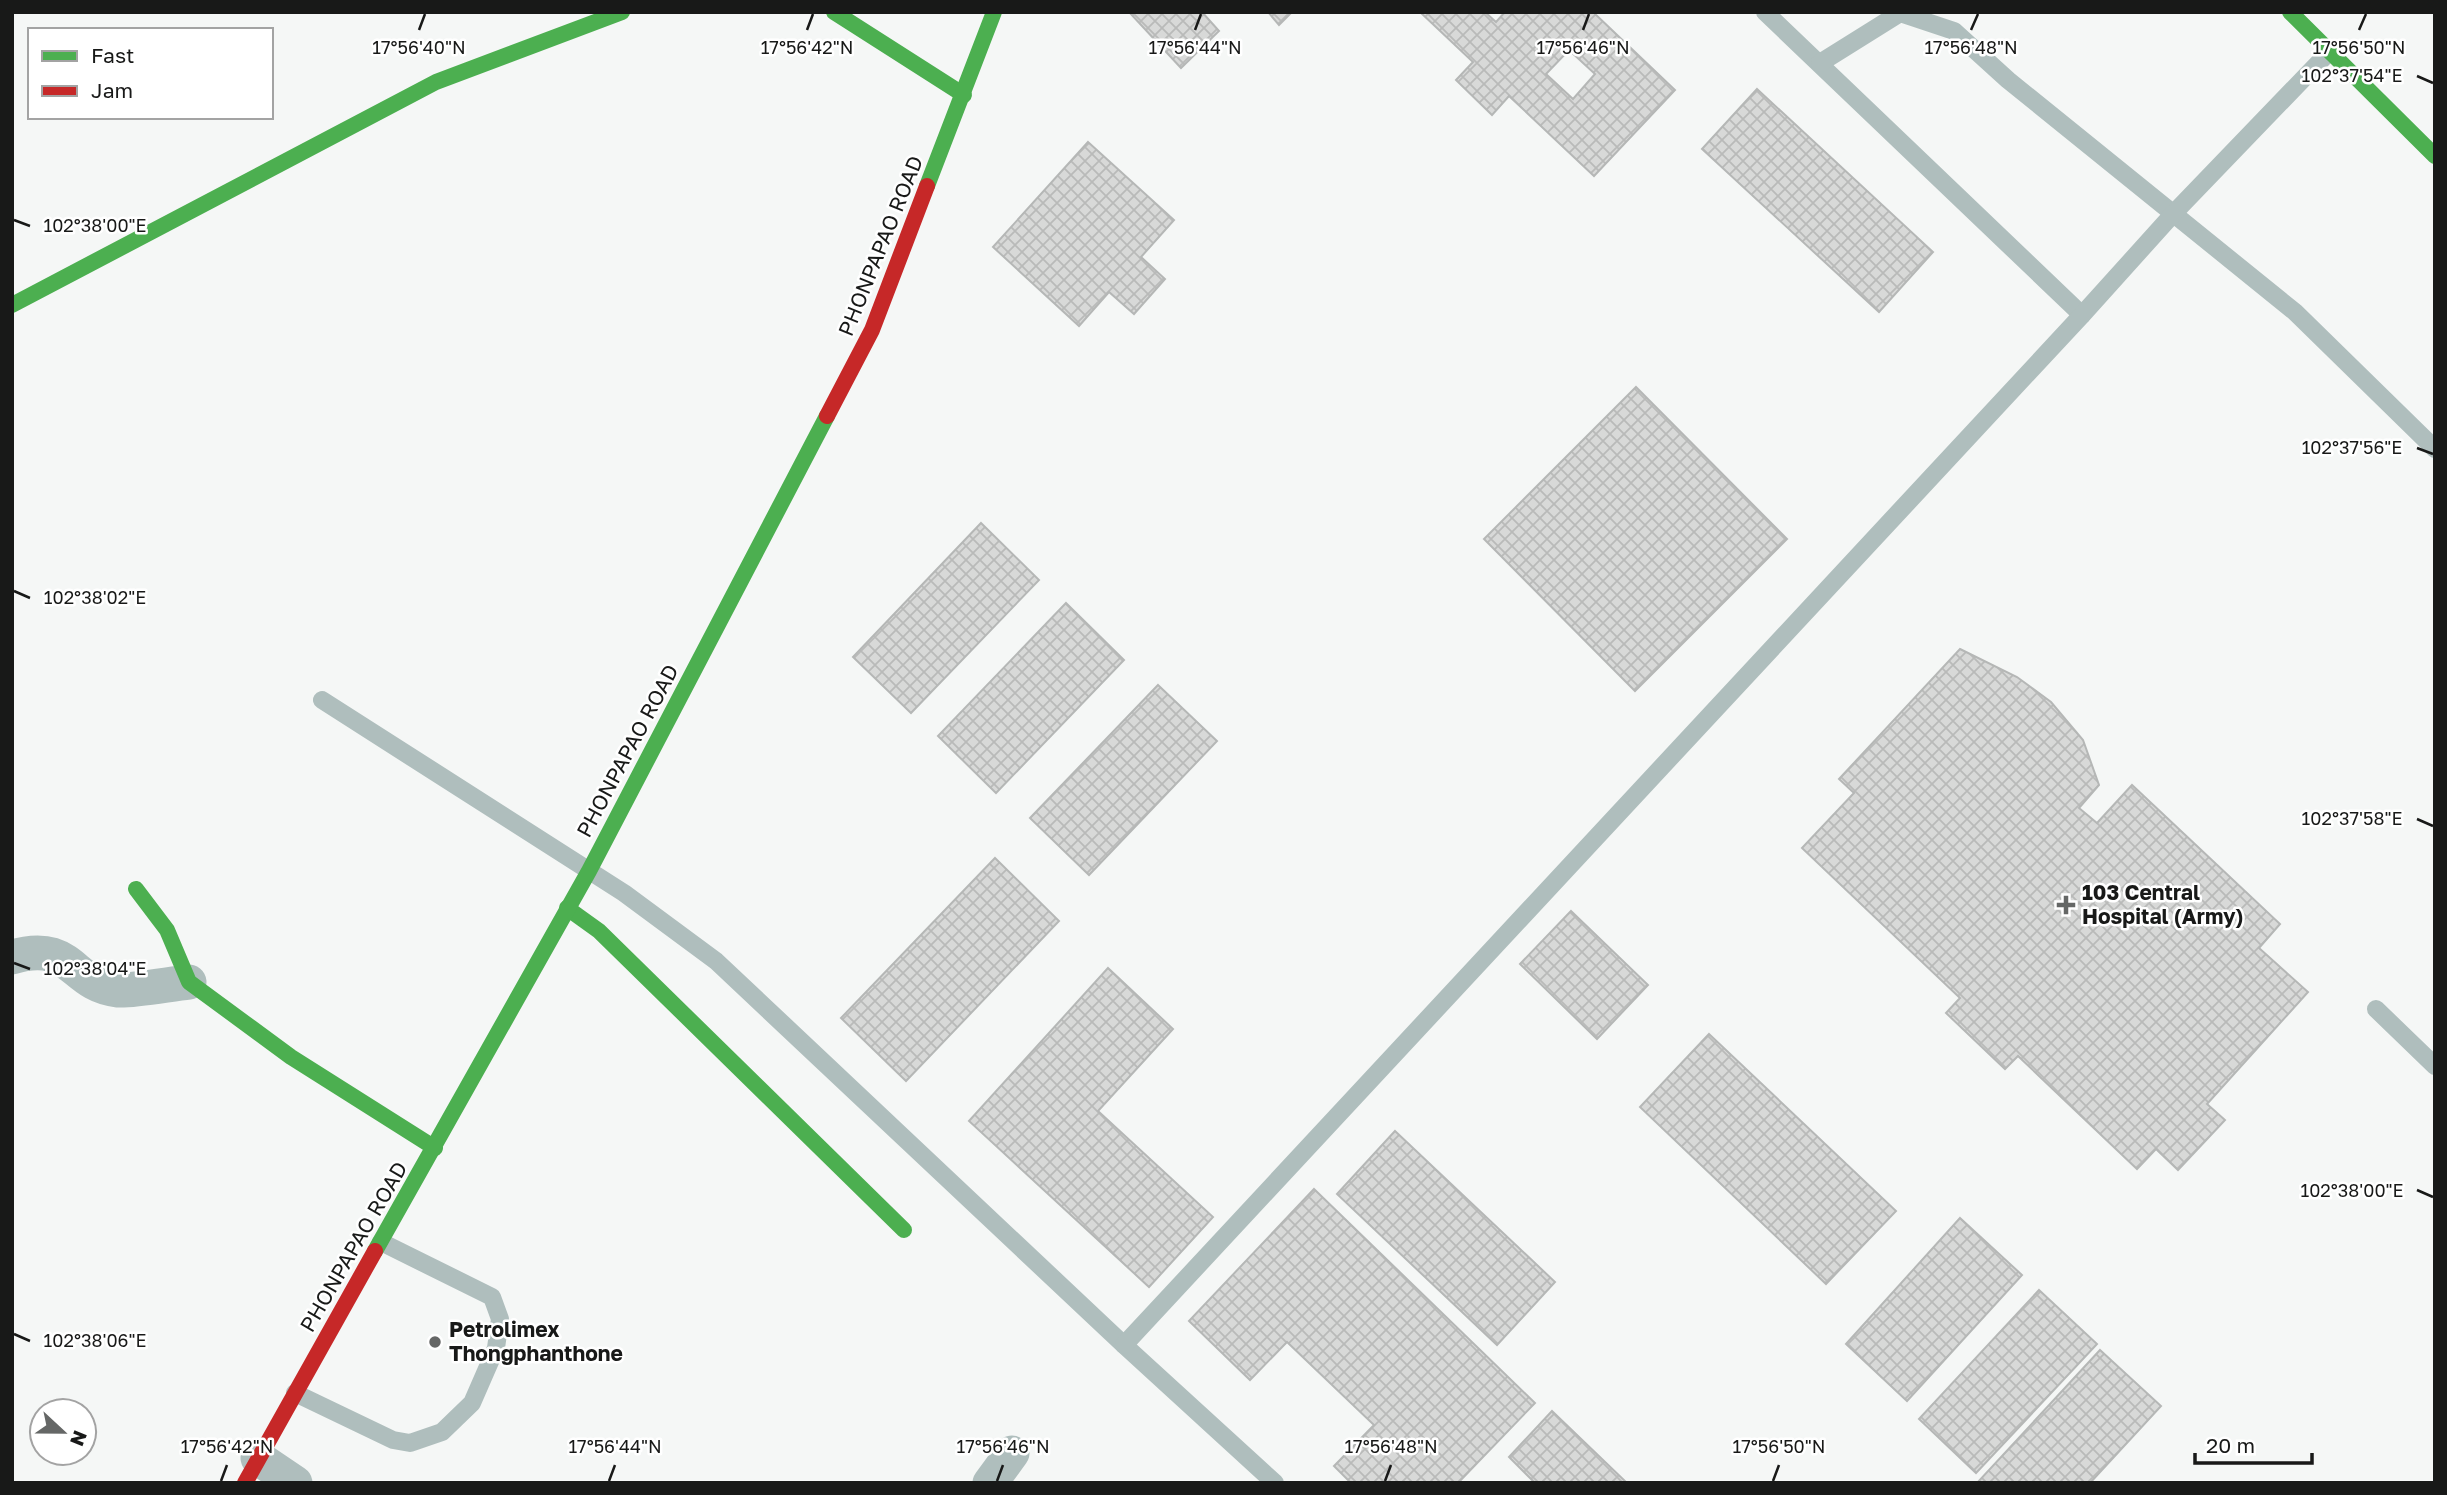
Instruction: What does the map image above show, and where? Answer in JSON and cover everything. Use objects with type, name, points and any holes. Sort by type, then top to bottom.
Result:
[{"type":"street","points":[[12,305],[436,82],[622,12]]},
{"type":"street","points":[[834,12],[964,95]]},
{"type":"street","name":"PHONPAPAO ROAD","points":[[251,1471],[589,870],[872,330],[994,12]]},
{"type":"street","points":[[2290,12],[2435,156]]},
{"type":"street","points":[[136,889],[167,930],[189,982],[291,1057],[435,1148]]},
{"type":"street","points":[[567,908],[599,931],[904,1230]]},
{"type":"street","points":[[12,957],[40,952],[59,956],[100,985],[118,990],[189,982]]},
{"type":"street","points":[[990,1483],[1012,1453]]},
{"type":"street","points":[[251,1471],[295,1483]]},
{"type":"lane","points":[[1765,12],[2082,315]]},
{"type":"lane","points":[[1820,63],[1900,13],[1954,31],[2008,80],[2295,312],[2435,449]]},
{"type":"lane","points":[[1124,1345],[2173,214],[2329,52]]},
{"type":"lane","points":[[322,700],[589,870],[716,961],[1124,1345],[1275,1483]]},
{"type":"lane","points":[[2376,1009],[2435,1066]]},
{"type":"lane","points":[[295,1394],[393,1440],[410,1443],[442,1432],[472,1403],[496,1348],[500,1319],[492,1297],[381,1242]]},
{"type":"building","points":[[1129,12],[1202,12],[1219,31],[1181,68]]},
{"type":"building","points":[[1268,12],[1292,12],[1279,25]]},
{"type":"building","points":[[1420,12],[1485,12],[1496,22],[1505,12],[1593,12],[1675,90],[1594,176],[1509,96],[1492,115],[1456,80],[1473,62]],"holes":[[[1569,50],[1595,74],[1573,99],[1546,74]]]},
{"type":"building","points":[[1757,89],[1933,252],[1879,312],[1702,149]]},
{"type":"building","points":[[1088,142],[1174,220],[1141,257],[1165,279],[1134,314],[1109,292],[1079,326],[993,247]]},
{"type":"building","points":[[1636,387],[1787,539],[1635,691],[1484,539]]},
{"type":"building","points":[[981,523],[1039,580],[911,713],[853,657]]},
{"type":"building","points":[[1066,603],[1124,660],[996,793],[938,736]]},
{"type":"building","points":[[1960,649],[2017,677],[2051,702],[2083,740],[2099,785],[2079,808],[2097,823],[2132,785],[2280,924],[2259,948],[2308,992],[2207,1104],[2225,1120],[2178,1170],[2156,1149],[2137,1169],[2018,1056],[2005,1069],[1946,1013],[1960,998],[1802,848],[1854,793],[1839,779]]},
{"type":"building","points":[[1158,685],[1217,741],[1089,875],[1030,818]]},
{"type":"building","points":[[995,858],[1059,921],[906,1081],[841,1018]]},
{"type":"building","points":[[1571,911],[1648,985],[1597,1039],[1520,964]]},
{"type":"building","points":[[1108,968],[1173,1029],[1098,1111],[1213,1217],[1149,1287],[969,1121]]},
{"type":"building","points":[[1709,1034],[1896,1211],[1826,1284],[1640,1107]]},
{"type":"building","points":[[1395,1131],[1555,1282],[1497,1345],[1337,1194]]},
{"type":"building","points":[[1314,1189],[1535,1403],[1458,1483],[1351,1483],[1334,1466],[1374,1425],[1287,1342],[1250,1380],[1189,1321]]},
{"type":"building","points":[[1960,1218],[2022,1275],[1907,1401],[1846,1344]]},
{"type":"building","points":[[2039,1290],[2097,1344],[1976,1473],[1919,1419]]},
{"type":"building","points":[[2100,1350],[2161,1406],[2090,1483],[1977,1483]]},
{"type":"building","points":[[1552,1411],[1627,1483],[1535,1483],[1509,1457]]},
{"type":"traffic: fast","points":[[12,305],[436,82],[622,12]]},
{"type":"traffic: fast","points":[[834,12],[964,95]]},
{"type":"traffic: fast","points":[[927,186],[994,12]]},
{"type":"traffic: fast","points":[[2290,12],[2435,156]]},
{"type":"traffic: fast","points":[[375,1251],[589,871],[827,416]]},
{"type":"traffic: fast","points":[[136,889],[167,930],[189,982],[291,1057],[435,1148]]},
{"type":"traffic: fast","points":[[567,908],[599,931],[904,1230]]},
{"type":"traffic: jam","points":[[827,416],[872,330],[927,186]]},
{"type":"traffic: jam","points":[[245,1483],[375,1251]]},
{"type":"place","name":"103 Central Hospital (Army)","points":[[2066,905]]},
{"type":"place","name":"Petrolimex Thongphanthone","points":[[435,1342]]}]
